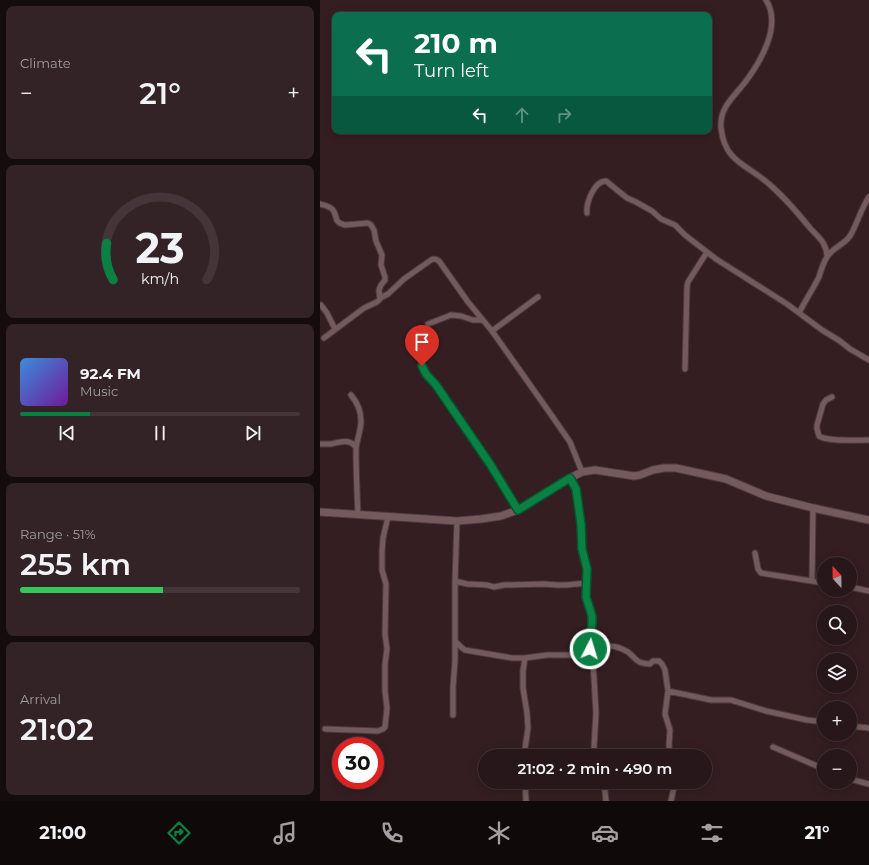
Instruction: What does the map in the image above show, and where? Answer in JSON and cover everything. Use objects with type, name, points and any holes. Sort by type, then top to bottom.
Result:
[{"type":"street","points":[[766,0],[770,8],[772,19],[763,55],[745,83],[728,102],[721,119],[721,128],[728,149],[734,159],[767,182],[824,242],[836,248]]},
{"type":"street","points":[[587,213],[587,205],[595,187],[601,181],[606,181],[626,198],[652,211],[661,219],[675,226],[684,235],[716,259],[787,304],[822,330],[869,360]]},
{"type":"street","points":[[799,313],[818,278],[827,256],[831,251],[842,245],[849,237],[869,197]]},
{"type":"street","points":[[320,204],[333,210],[336,220],[342,224],[368,223],[372,227],[382,254],[381,265],[385,277],[385,280],[379,290],[380,299]]},
{"type":"street","points":[[824,242],[827,256]]},
{"type":"street","points":[[685,369],[687,286],[707,252]]},
{"type":"street","points":[[324,338],[364,308],[375,303],[392,291],[404,279],[434,258],[436,259],[492,331],[536,392],[570,442],[582,472]]},
{"type":"street","points":[[492,331],[538,297]]},
{"type":"street","points":[[321,305],[335,329]]},
{"type":"street","points":[[428,324],[451,315],[461,316],[472,320],[483,320]]},
{"type":"street","points":[[434,347],[423,356],[422,366],[426,374],[440,391],[490,464],[518,510]]},
{"type":"street","points":[[351,395],[358,406],[361,421],[356,447],[358,514]]},
{"type":"street","points":[[832,397],[826,400],[823,404],[817,425],[819,436],[821,438],[850,441],[869,440]]},
{"type":"street","points":[[320,444],[347,441],[351,442],[356,447]]},
{"type":"street","points":[[320,512],[457,521],[481,519],[502,516],[518,510],[582,472],[595,470],[634,476],[653,470],[676,468],[726,479],[766,496],[869,520]]},
{"type":"street","points":[[570,478],[576,489],[581,524],[582,549],[587,569],[586,597],[592,616],[590,657],[593,665],[596,713],[594,749]]},
{"type":"street","points":[[812,581],[813,508]]},
{"type":"street","points":[[325,729],[378,731],[385,727],[387,708],[385,691],[387,649],[385,634],[386,584],[382,570],[382,552],[383,538],[388,517]]},
{"type":"street","points":[[453,715],[453,687],[456,661],[455,582],[457,521]]},
{"type":"street","points":[[755,553],[758,569],[761,573],[817,582]]},
{"type":"street","points":[[455,582],[467,584],[487,584],[494,587],[504,584],[566,585],[587,583]]},
{"type":"street","points":[[857,589],[869,591]]},
{"type":"street","points":[[455,641],[463,649],[469,651],[512,658],[525,658],[547,654],[590,657]]},
{"type":"street","points":[[590,649],[609,646],[628,652],[642,664],[650,664],[652,661],[659,662],[664,666],[668,691],[665,714],[670,730],[669,749]]},
{"type":"street","points":[[525,658],[523,670],[528,728],[525,749]]},
{"type":"street","points":[[668,691],[711,700],[731,700],[766,711],[817,721]]},
{"type":"street","points":[[857,727],[869,728]]},
{"type":"street","points":[[773,747],[817,766]]},
{"type":"street","points":[[857,781],[869,784]]},
{"type":"street","points":[[525,789],[526,801]]},
{"type":"street","points":[[605,789],[606,801]]},
{"type":"street","points":[[672,801],[674,789]]},
{"type":"route","points":[[422,366],[426,374],[436,385],[490,464],[518,510],[570,478],[576,489],[581,524],[582,549],[587,569],[586,597],[592,616],[590,649]]}]
